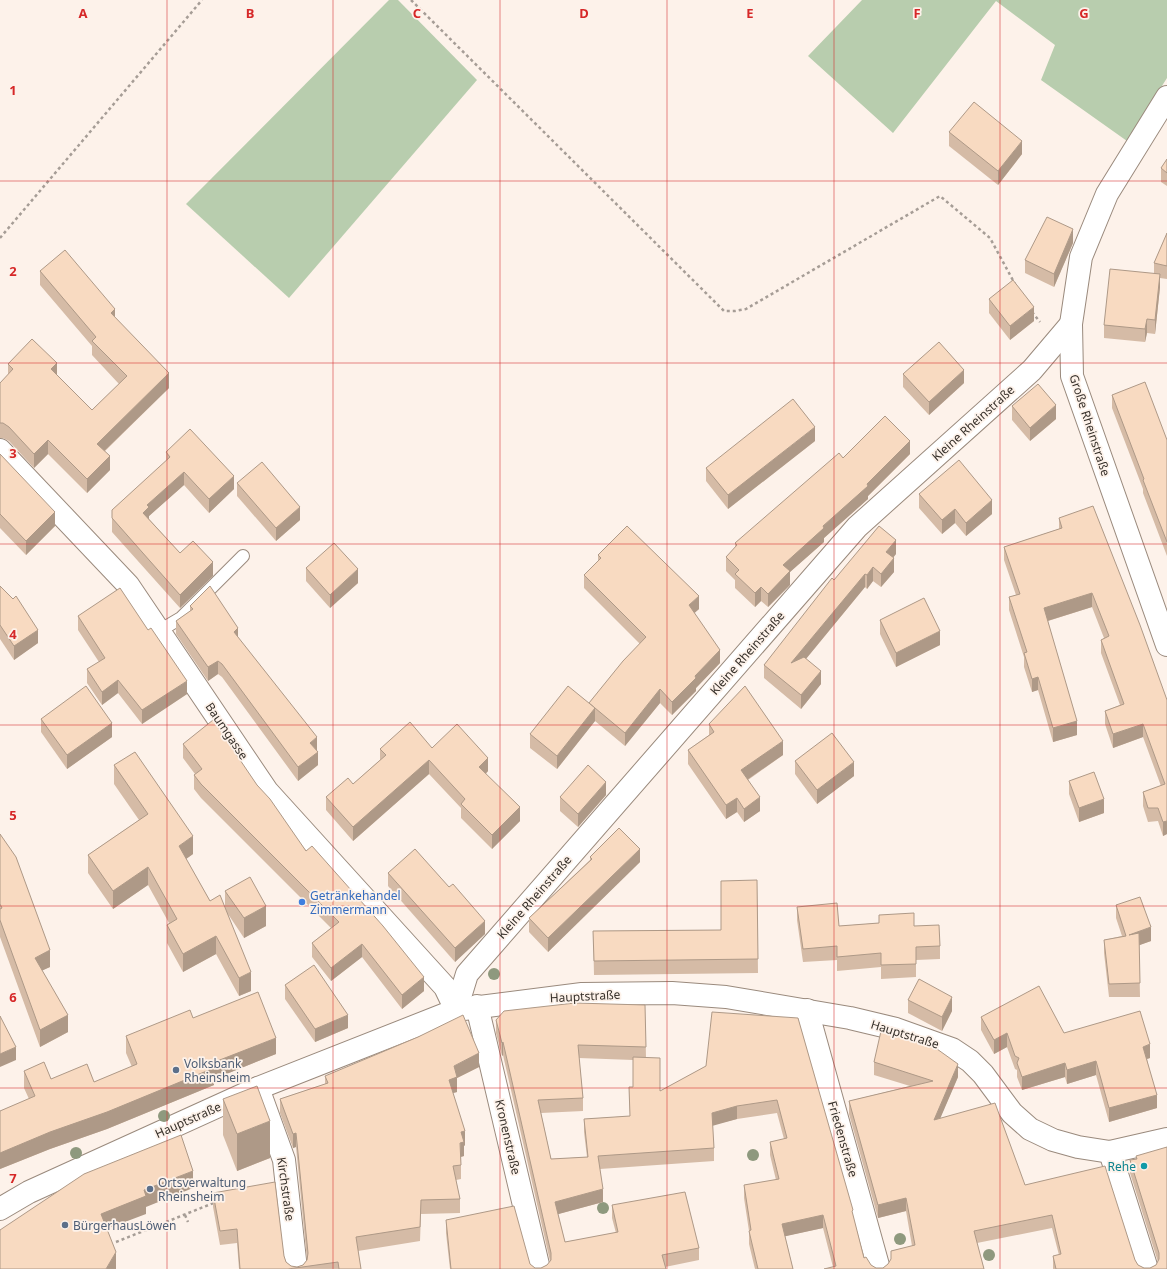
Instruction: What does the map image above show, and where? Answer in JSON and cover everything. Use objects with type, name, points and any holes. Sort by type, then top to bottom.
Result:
[{"type":"street","name":"Große Rheinstraße","points":[[1167,97],[1107,194],[1081,257],[1071,324],[1072,376],[1167,645]]},
{"type":"street","name":"Kleine Rheinstraße","points":[[466,1008],[468,974],[857,528],[1032,370],[1071,324]]},
{"type":"street","name":"Baumgasse","points":[[0,450],[128,585],[267,791],[445,987],[466,1008]]},
{"type":"street","name":"Hauptstraße","points":[[0,1210],[29,1192],[258,1088],[466,1008],[582,994],[672,993],[726,997],[807,1010],[896,1029],[952,1049],[970,1061],[983,1074],[1012,1113],[1030,1128],[1053,1140],[1078,1147],[1110,1152],[1167,1139]]},
{"type":"street","name":"Kronenstraße","points":[[466,1008],[539,1269]]},
{"type":"street","name":"Friedenstraße","points":[[807,1010],[879,1269]]},
{"type":"street","name":"Kirchstraße","points":[[258,1088],[284,1160],[296,1269]]},
{"type":"street","points":[[1110,1152],[1147,1269]]},
{"type":"lane","points":[[159,631],[181,618],[243,556]]},
{"type":"path","points":[[0,238],[202,0]]},
{"type":"path","points":[[411,0],[724,311],[735,311],[746,308],[940,196],[990,238],[1018,290]]},
{"type":"path","points":[[1029,309],[1055,342]]},
{"type":"path","points":[[116,1242],[221,1200]]},
{"type":"path","points":[[185,1215],[188,1222]]},
{"type":"green space","points":[[389,0],[398,0],[477,80],[289,298],[186,204]]},
{"type":"green space","points":[[862,0],[1167,0],[1167,78],[1127,141],[1041,80],[1055,45],[996,1],[893,133],[808,56]]},
{"type":"building","points":[[974,102],[1022,141],[998,171],[949,132]]},
{"type":"building","points":[[1167,159],[1167,173],[1161,168]]},
{"type":"building","points":[[1047,217],[1073,229],[1054,274],[1025,260]]},
{"type":"building","points":[[1167,233],[1167,266],[1154,263]]},
{"type":"building","points":[[65,250],[115,309],[111,313],[169,373],[97,444],[110,456],[87,479],[48,440],[34,454],[9,427],[3,423],[0,423],[0,383],[13,369],[8,364],[32,339],[57,363],[51,369],[92,410],[127,376],[92,341],[96,337],[40,271]]},
{"type":"building","points":[[1110,269],[1160,274],[1155,320],[1147,319],[1145,329],[1104,325]]},
{"type":"building","points":[[1013,280],[1034,307],[1010,326],[989,299]]},
{"type":"building","points":[[939,342],[964,370],[929,402],[903,374]]},
{"type":"building","points":[[1145,382],[1167,440],[1167,542],[1112,395]]},
{"type":"building","points":[[1038,384],[1056,405],[1030,428],[1012,406]]},
{"type":"building","points":[[793,399],[815,427],[728,495],[706,468]]},
{"type":"building","points":[[885,416],[910,441],[867,484],[868,486],[823,526],[824,528],[783,565],[790,571],[768,594],[761,587],[755,593],[735,574],[739,570],[726,557],[737,545],[735,543],[839,453],[843,458]]},
{"type":"building","points":[[190,429],[234,476],[209,499],[184,472],[147,505],[149,507],[143,513],[180,553],[193,541],[213,562],[180,595],[112,518],[112,510],[170,457],[166,452]]},
{"type":"building","points":[[0,454],[55,512],[26,541],[0,514]]},
{"type":"building","points":[[959,460],[992,500],[966,523],[955,509],[942,520],[919,494]]},
{"type":"building","points":[[262,462],[300,507],[276,528],[237,483]]},
{"type":"building","points":[[1093,506],[1140,625],[1167,700],[1167,821],[1163,822],[1158,808],[1148,808],[1143,792],[1165,784],[1143,724],[1113,734],[1105,711],[1124,704],[1101,640],[1109,636],[1092,593],[1044,608],[1077,721],[1053,728],[1038,677],[1032,679],[1024,653],[1027,652],[1009,597],[1020,594],[1004,547],[1062,528],[1059,518]]},
{"type":"building","points":[[627,526],[699,596],[689,605],[720,650],[695,676],[696,678],[672,702],[660,689],[625,733],[589,703],[623,661],[646,637],[584,575],[601,558],[598,555]]},
{"type":"building","points":[[879,526],[896,540],[886,552],[894,558],[881,574],[873,567],[867,575],[865,574],[791,663],[804,657],[821,671],[801,695],[764,665],[832,578],[834,580]]},
{"type":"building","points":[[334,543],[358,569],[330,595],[306,568]]},
{"type":"building","points":[[0,586],[13,599],[16,596],[38,630],[14,646],[0,625]]},
{"type":"building","points":[[210,586],[238,628],[234,632],[317,737],[310,743],[318,752],[298,767],[222,664],[218,661],[208,667],[176,621],[193,609],[190,606]]},
{"type":"building","points":[[120,588],[148,630],[151,628],[187,681],[142,710],[118,680],[102,692],[87,669],[105,658],[78,616]]},
{"type":"building","points":[[924,598],[940,631],[896,653],[880,620]]},
{"type":"building","points":[[86,686],[112,723],[67,755],[41,719]]},
{"type":"building","points":[[568,686],[595,708],[557,756],[530,734]]},
{"type":"building","points":[[745,686],[783,741],[741,770],[760,797],[744,809],[737,798],[726,805],[688,750],[714,732],[709,724]]},
{"type":"building","points":[[213,720],[257,785],[270,799],[306,851],[312,846],[383,926],[424,977],[402,995],[362,944],[331,968],[312,943],[339,922],[201,784],[194,775],[202,769],[183,744]]},
{"type":"building","points":[[410,722],[432,748],[457,724],[488,758],[479,767],[520,807],[492,835],[461,804],[465,799],[429,760],[353,827],[326,797],[348,778],[353,784],[386,755],[380,749]]},
{"type":"building","points":[[832,733],[854,762],[817,790],[795,761]]},
{"type":"building","points":[[135,752],[193,836],[179,846],[210,901],[220,895],[251,972],[239,978],[216,936],[183,954],[167,925],[177,919],[148,867],[113,891],[88,855],[148,814],[114,765]]},
{"type":"building","points":[[588,765],[606,782],[578,814],[560,797]]},
{"type":"building","points":[[1094,772],[1104,799],[1079,808],[1069,781]]},
{"type":"building","points":[[619,828],[640,849],[548,938],[529,918],[592,859],[590,857]]},
{"type":"building","points":[[0,834],[16,857],[50,950],[35,958],[68,1015],[40,1030],[0,920],[0,909],[2,908],[0,904]]},
{"type":"building","points":[[415,849],[449,887],[453,884],[485,921],[455,948],[388,873]]},
{"type":"building","points":[[250,877],[266,906],[244,918],[225,891]]},
{"type":"building","points":[[757,880],[758,959],[594,961],[593,931],[721,930],[721,881]]},
{"type":"building","points":[[1140,897],[1151,927],[1129,935],[1139,933],[1140,983],[1109,984],[1104,940],[1126,936],[1116,905]]},
{"type":"building","points":[[837,903],[839,926],[879,923],[879,915],[914,913],[914,926],[939,925],[940,946],[916,947],[916,964],[881,965],[881,953],[837,957],[837,946],[803,949],[797,907]]},
{"type":"building","points":[[314,965],[348,1015],[315,1029],[285,985]]},
{"type":"building","points":[[919,979],[952,997],[942,1017],[908,1000]]},
{"type":"building","points":[[1039,986],[1064,1033],[1140,1011],[1150,1044],[1143,1047],[1157,1095],[1109,1108],[1096,1061],[1067,1070],[1065,1063],[1022,1077],[1017,1063],[1019,1058],[1015,1056],[1007,1033],[994,1040],[981,1017]]},
{"type":"building","points":[[258,992],[276,1038],[212,1063],[214,1068],[107,1112],[50,1132],[0,1153],[0,1111],[35,1096],[24,1071],[44,1062],[51,1079],[87,1064],[94,1082],[137,1064],[126,1036],[190,1010],[193,1018]]},
{"type":"building","points":[[575,1003],[645,1005],[646,1047],[578,1045],[583,1098],[538,1100],[551,1159],[588,1157],[584,1119],[630,1116],[629,1087],[633,1087],[633,1057],[660,1058],[660,1091],[706,1066],[712,1012],[798,1018],[853,1210],[864,1258],[866,1257],[871,1265],[876,1268],[883,1268],[891,1259],[891,1251],[915,1245],[906,1198],[878,1205],[849,1101],[933,1081],[874,1062],[881,1031],[928,1045],[930,1044],[958,1064],[934,1120],[995,1103],[1025,1185],[1105,1166],[1135,1260],[1138,1265],[1144,1268],[1150,1268],[1156,1265],[1159,1259],[1159,1253],[1130,1160],[1137,1159],[1136,1156],[1167,1147],[1167,1269],[1056,1269],[1053,1256],[1061,1254],[1052,1215],[974,1231],[984,1269],[824,1269],[836,1266],[823,1215],[782,1224],[793,1269],[758,1269],[749,1231],[751,1230],[744,1185],[779,1179],[770,1142],[787,1138],[777,1100],[737,1106],[712,1113],[714,1148],[598,1156],[603,1189],[555,1202],[565,1242],[618,1232],[612,1205],[685,1192],[699,1248],[662,1255],[666,1269],[451,1269],[446,1220],[514,1206],[530,1264],[535,1268],[541,1268],[547,1265],[551,1260],[551,1253],[503,1042],[502,1043],[496,1020],[504,1011]]},
{"type":"building","points":[[463,1015],[479,1053],[454,1066],[457,1077],[449,1080],[465,1131],[461,1132],[464,1142],[460,1143],[461,1165],[453,1166],[460,1199],[421,1200],[420,1227],[356,1237],[361,1269],[339,1269],[338,1262],[288,1269],[240,1269],[237,1229],[220,1231],[213,1193],[275,1182],[286,1262],[291,1266],[297,1267],[303,1265],[307,1260],[308,1253],[296,1133],[293,1134],[280,1099],[328,1083],[325,1076],[418,1037]]},
{"type":"building","points":[[0,1016],[16,1047],[0,1054]]},
{"type":"building","points":[[257,1086],[270,1121],[237,1134],[223,1099]]},
{"type":"building","points":[[181,1135],[193,1171],[144,1190],[146,1196],[101,1214],[116,1252],[106,1269],[0,1269],[0,1230],[84,1174]]},
{"type":"place","name":"Getränkehandel Zimmermann","points":[[302,902]]},
{"type":"place","name":"Volksbank Rheinsheim","points":[[176,1070]]},
{"type":"place","name":"Rehe","points":[[1144,1166]]},
{"type":"place","name":"Ortsverwaltung Rheinsheim","points":[[150,1189]]},
{"type":"place","name":"BürgerhausLöwen","points":[[65,1225]]}]
